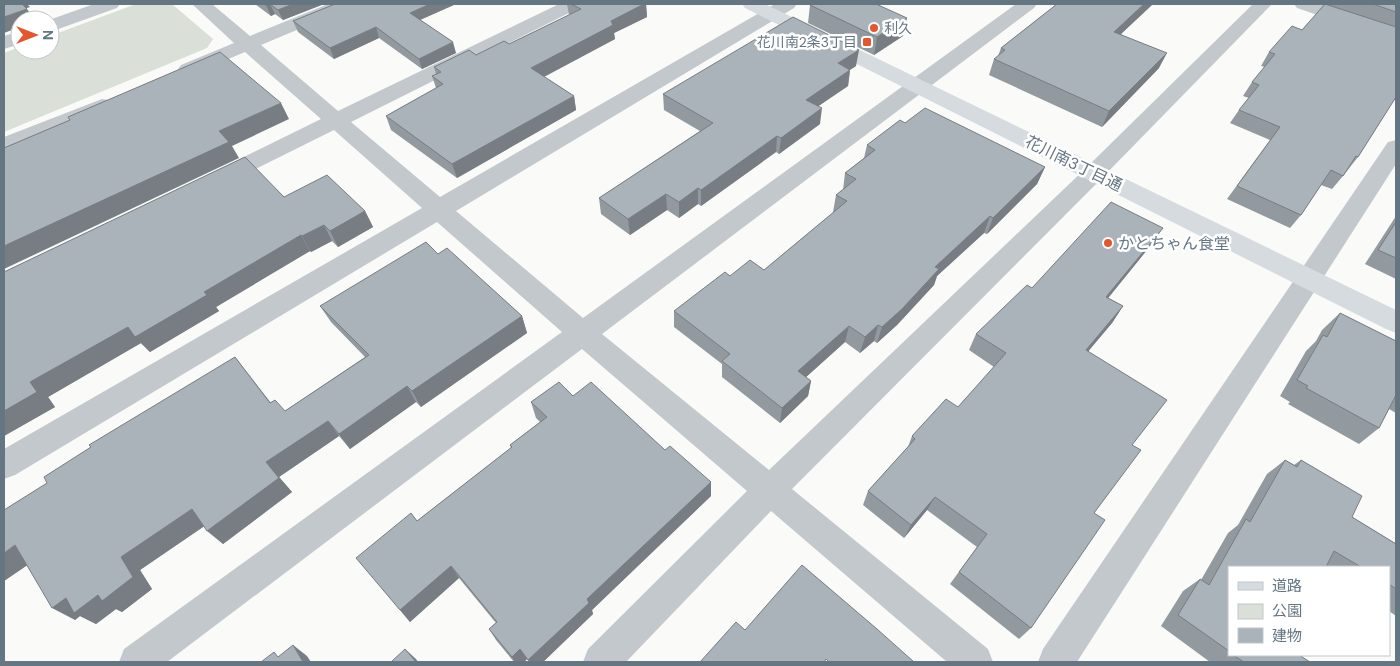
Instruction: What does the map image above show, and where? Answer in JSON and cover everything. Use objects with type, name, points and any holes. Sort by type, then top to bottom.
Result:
[{"type":"street","points":[[60,22],[111,4]]},
{"type":"street","points":[[201,4],[582,333],[975,662]]},
{"type":"street","points":[[166,78],[343,4]]},
{"type":"street","points":[[202,186],[337,122],[572,4]]},
{"type":"street","points":[[137,662],[1028,4]]},
{"type":"street","points":[[601,662],[769,490],[1094,173],[1263,4]]},
{"type":"street","points":[[1303,4],[1396,36]]},
{"type":"street","points":[[4,465],[440,210],[770,7]]},
{"type":"street","name":"花川南3丁目通","points":[[770,7],[918,86],[1396,322]]},
{"type":"street","points":[[4,145],[121,97]]},
{"type":"street","points":[[1056,662],[1396,147]]},
{"type":"green space","points":[[136,4],[172,4],[213,39],[207,48],[4,132],[4,53],[10,51],[10,60],[60,60],[60,32]]},
{"type":"building","points":[[4,4],[22,4],[27,9],[10,10],[10,15],[4,17]]},
{"type":"building","points":[[270,4],[293,4],[278,10]]},
{"type":"building","points":[[335,4],[430,4],[410,13],[453,42],[419,59],[376,27],[330,48],[293,21]]},
{"type":"building","points":[[571,4],[644,4],[611,21],[613,25],[531,68],[574,96],[452,164],[386,116],[443,84],[432,76],[441,72],[434,67],[469,50],[476,55],[504,41],[509,44],[581,9]]},
{"type":"building","points":[[876,4],[907,18],[877,37],[810,5]]},
{"type":"building","points":[[1057,4],[1144,4],[1114,32],[1167,53],[1109,111],[994,59],[1005,50],[1001,48]]},
{"type":"building","points":[[1325,4],[1396,27],[1396,97],[1358,157],[1356,156],[1343,176],[1331,170],[1301,215],[1237,186],[1280,127],[1239,110],[1259,85],[1252,82],[1275,54],[1269,52],[1292,26],[1302,30]]},
{"type":"building","points":[[1373,4],[1396,4],[1396,12]]},
{"type":"building","points":[[793,17],[859,50],[838,63],[850,70],[806,100],[822,108],[781,138],[777,136],[701,190],[698,188],[679,202],[666,194],[628,219],[599,198],[713,123],[663,94]]},
{"type":"building","points":[[220,52],[281,103],[219,131],[229,142],[4,246],[4,148],[70,120],[68,117]]},
{"type":"building","points":[[925,108],[1045,167],[993,218],[990,216],[935,267],[939,269],[902,309],[882,327],[878,325],[865,337],[849,326],[798,371],[811,381],[782,408],[722,361],[730,354],[674,311],[725,272],[730,276],[750,260],[764,270],[847,201],[836,195],[856,179],[845,173],[875,150],[867,145],[900,120],[905,123]]},
{"type":"building","points":[[245,157],[284,197],[327,175],[365,211],[330,231],[324,225],[301,235],[204,292],[207,295],[135,337],[128,327],[30,382],[37,392],[4,411],[4,272]]},
{"type":"building","points":[[1111,202],[1163,228],[1106,297],[1123,306],[1086,350],[1167,400],[1132,445],[1141,450],[1094,513],[1105,520],[1031,628],[959,572],[987,534],[935,497],[911,525],[868,491],[915,439],[912,436],[946,399],[958,407],[1006,353],[976,334],[1027,285],[1032,288]]},
{"type":"building","points":[[1396,222],[1396,258],[1378,250]]},
{"type":"building","points":[[426,242],[438,254],[447,248],[522,316],[412,391],[407,386],[339,434],[328,421],[266,462],[279,478],[207,531],[192,509],[121,557],[133,577],[102,601],[98,595],[74,613],[66,598],[52,608],[15,545],[4,553],[4,510],[47,483],[44,477],[91,447],[89,445],[235,357],[270,403],[275,400],[285,411],[369,355],[320,306]]},
{"type":"building","points":[[1340,313],[1396,341],[1396,395],[1379,428],[1306,388],[1308,386],[1297,380],[1323,335],[1327,337]]},
{"type":"building","points":[[559,382],[573,396],[591,382],[665,450],[670,446],[711,482],[587,599],[589,603],[528,660],[520,649],[512,657],[489,629],[497,622],[451,566],[400,610],[356,558],[411,513],[417,521],[512,447],[510,445],[547,417],[531,402]]},
{"type":"building","points":[[1285,460],[1297,467],[1301,460],[1362,496],[1352,517],[1396,544],[1396,589],[1390,585],[1390,566],[1359,566],[1334,551],[1326,566],[1228,566],[1228,650],[1178,615],[1200,579],[1209,585],[1246,519],[1250,522]]},
{"type":"building","points":[[802,565],[914,662],[829,662],[826,659],[824,662],[700,662],[736,622],[745,630]]},
{"type":"building","points":[[293,645],[303,662],[261,662],[274,652],[278,657]]},
{"type":"building","points":[[405,649],[416,662],[391,662]]},
{"type":"building","points":[[1235,656],[1301,656],[1310,662],[1244,662]]},
{"type":"place","name":"利久","points":[[874,28]]},
{"type":"place","name":"花川南2条3丁目","points":[[867,42]]},
{"type":"place","name":"かとちゃん食堂","points":[[1108,243]]}]
